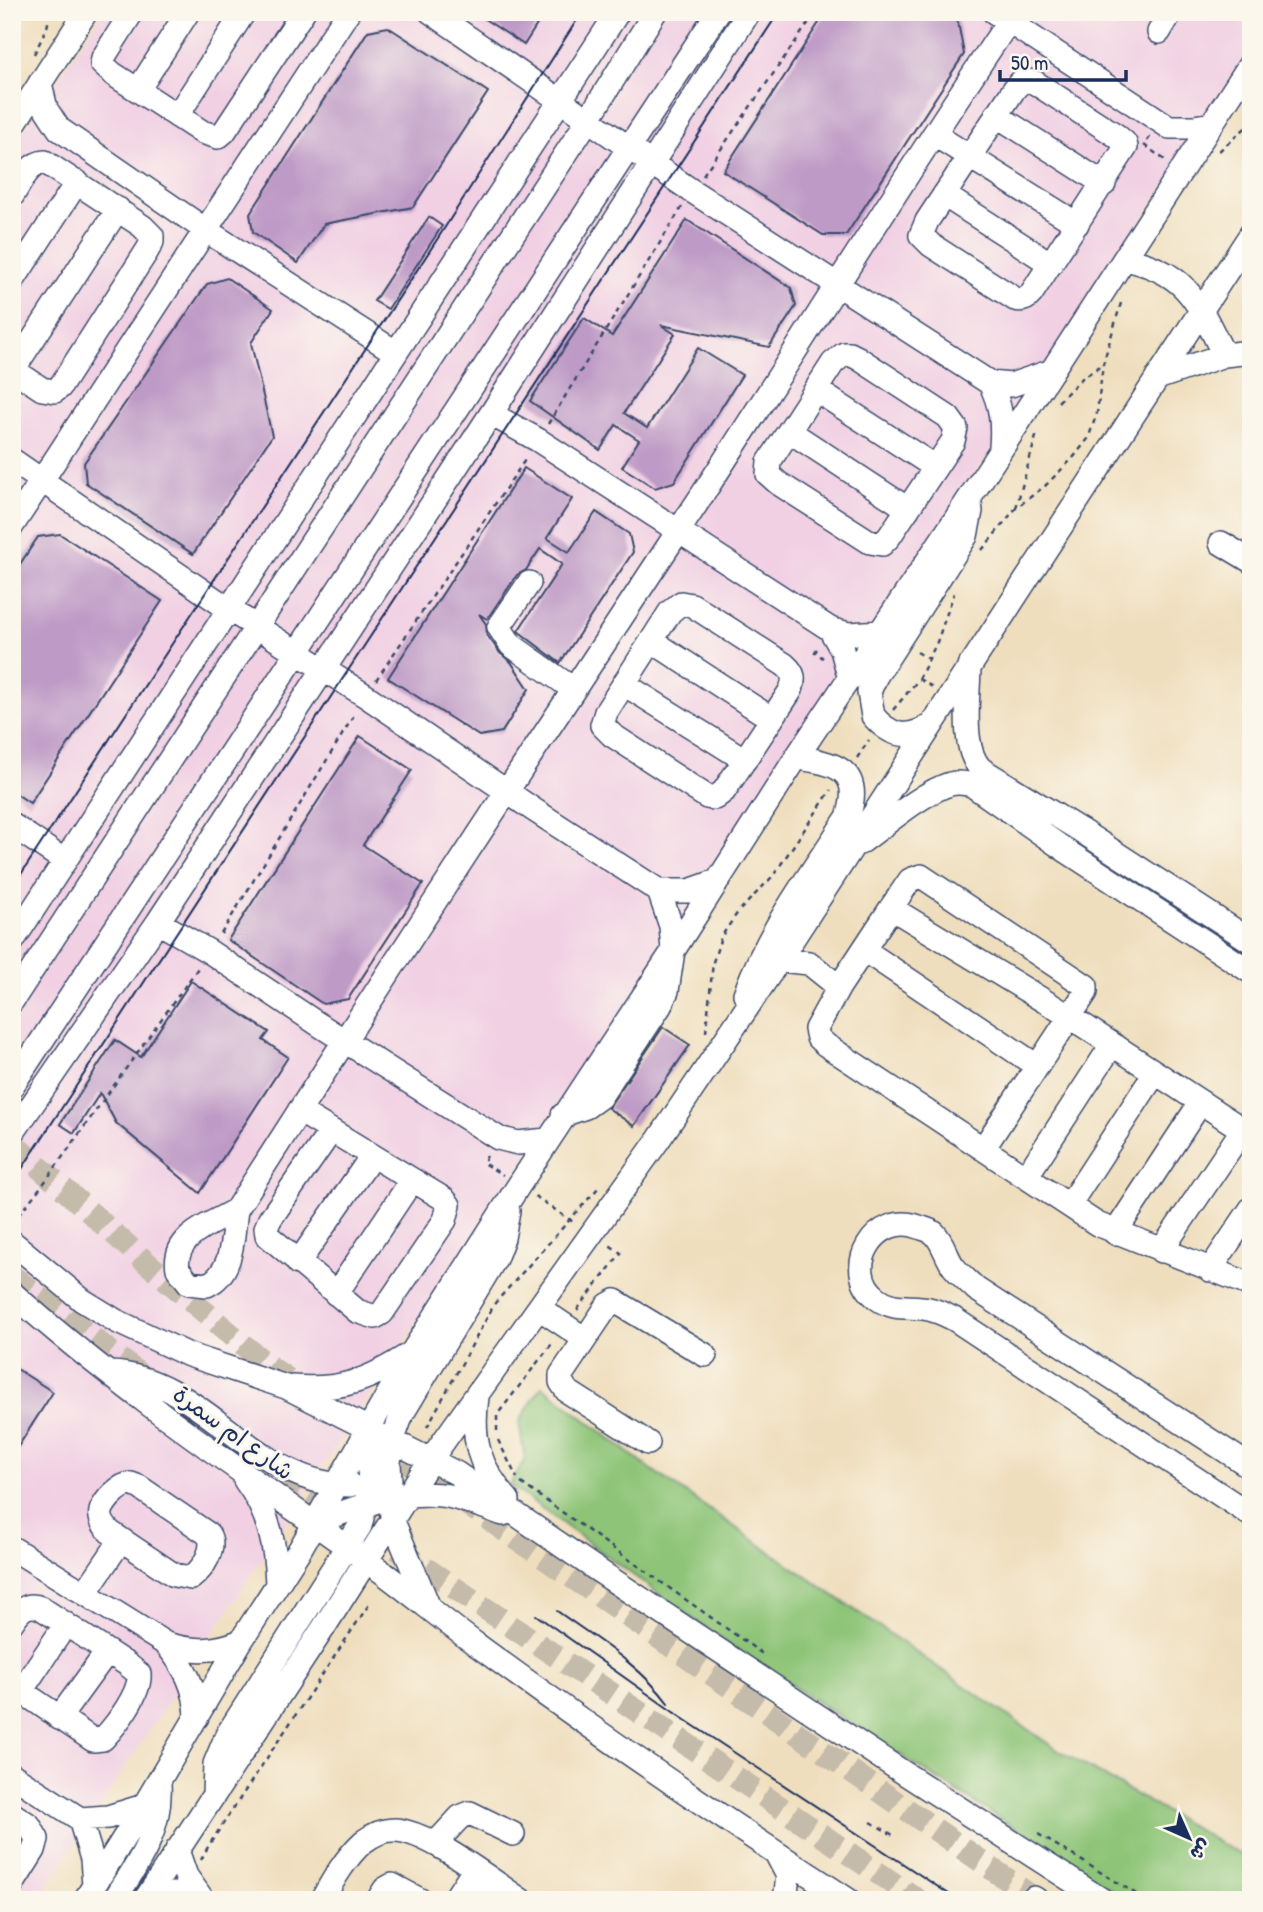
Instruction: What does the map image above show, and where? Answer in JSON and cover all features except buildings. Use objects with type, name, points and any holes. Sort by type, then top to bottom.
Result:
[{"type":"street","points":[[12,128],[86,12]]},
{"type":"street","points":[[132,12],[103,58],[102,64],[202,132],[218,137],[224,132],[303,12]]},
{"type":"street","points":[[138,90],[188,12]]},
{"type":"street","points":[[177,116],[244,12]]},
{"type":"street","points":[[12,526],[348,12]]},
{"type":"street","points":[[431,12],[692,191],[989,383],[1011,385],[1052,371]]},
{"type":"street","points":[[38,961],[14,940],[618,12]]},
{"type":"street","points":[[12,1001],[655,12]]},
{"type":"street","points":[[12,1086],[718,12]]},
{"type":"street","points":[[12,1133],[158,922],[491,414],[750,12]]},
{"type":"street","points":[[236,1210],[506,791],[768,395],[935,135],[1006,15],[1169,127],[1212,124]]},
{"type":"street","points":[[90,1892],[315,1523],[413,1351],[563,1115],[673,951],[796,758],[970,499],[1251,63]]},
{"type":"street","points":[[266,68],[299,88]]},
{"type":"street","points":[[1023,80],[1034,82],[1125,143],[1123,154],[1028,299],[1014,299],[925,240],[922,235],[923,228],[996,115],[1014,88],[1023,80]]},
{"type":"street","points":[[40,83],[46,109],[59,129],[207,231],[396,352]]},
{"type":"street","points":[[247,96],[281,117]]},
{"type":"street","points":[[996,115],[1104,184]]},
{"type":"street","points":[[1169,127],[1182,171]]},
{"type":"street","points":[[12,128],[59,129]]},
{"type":"street","points":[[935,135],[1077,224]]},
{"type":"street","points":[[12,196],[38,163],[51,165],[118,209],[149,230],[152,236],[152,242],[61,387],[55,391],[42,389],[13,369],[118,209]]},
{"type":"street","points":[[916,165],[947,191],[1051,264]]},
{"type":"street","points":[[12,282],[77,182]]},
{"type":"street","points":[[315,1523],[386,1496],[429,1463],[659,1139],[779,960],[1251,234]]},
{"type":"street","points":[[1125,259],[1155,267],[1189,292],[1203,311],[1224,355]]},
{"type":"street","points":[[103,320],[135,339]]},
{"type":"street","points":[[516,321],[542,335]]},
{"type":"street","points":[[85,347],[117,366]]},
{"type":"street","points":[[1157,378],[1224,355],[1251,352]]},
{"type":"street","points":[[850,354],[954,423],[956,433],[953,441],[882,544],[870,542],[768,474],[769,461],[816,390],[839,357],[850,354]]},
{"type":"street","points":[[989,383],[1001,411],[1001,450]]},
{"type":"street","points":[[816,390],[935,467]]},
{"type":"street","points":[[768,395],[790,429],[908,509]]},
{"type":"street","points":[[491,414],[538,440],[830,629],[849,634],[881,632]]},
{"type":"street","points":[[748,424],[790,429]]},
{"type":"street","points":[[323,466],[368,453]]},
{"type":"street","points":[[12,460],[230,610],[366,696],[659,891],[690,891],[718,881]]},
{"type":"street","points":[[931,725],[919,733],[905,736],[892,733],[873,716],[869,692],[876,676],[966,536],[971,511],[970,499]]},
{"type":"street","points":[[1221,543],[1251,561]]},
{"type":"street","points":[[530,583],[499,626],[511,645],[579,681],[626,681]]},
{"type":"street","points":[[681,603],[692,605],[785,665],[793,675],[791,690],[721,795],[715,799],[707,797],[602,725],[603,719],[652,641],[670,612],[681,603]]},
{"type":"street","points":[[830,629],[842,650],[850,679]]},
{"type":"street","points":[[652,641],[772,719]]},
{"type":"street","points":[[603,645],[626,681],[745,760]]},
{"type":"street","points":[[969,666],[970,751],[974,762],[981,769],[1251,941]]},
{"type":"street","points":[[738,1021],[744,997],[763,951],[848,817],[853,804],[853,790],[848,777],[838,767],[825,761],[796,758]]},
{"type":"street","points":[[849,850],[932,793],[950,784],[962,782],[972,785],[1068,852],[1251,972]]},
{"type":"street","points":[[12,825],[65,861]]},
{"type":"street","points":[[180,831],[212,839]]},
{"type":"street","points":[[983,1149],[1086,992],[1084,984],[916,876],[891,908],[820,1019],[816,1029],[818,1038],[983,1149],[1097,1224],[1251,1285]]},
{"type":"street","points":[[659,891],[668,913],[673,951]]},
{"type":"street","points":[[891,908],[1069,1016],[1247,1132],[1161,1251]]},
{"type":"street","points":[[158,922],[499,1138],[518,1143],[547,1140]]},
{"type":"street","points":[[797,932],[815,955],[844,980]]},
{"type":"street","points":[[864,950],[1037,1066]]},
{"type":"street","points":[[779,960],[809,964],[844,980]]},
{"type":"street","points":[[1026,1177],[1112,1045]]},
{"type":"street","points":[[1069,1205],[1155,1073]]},
{"type":"street","points":[[1115,1233],[1201,1102]]},
{"type":"street","points":[[299,1111],[444,1199],[449,1205],[446,1220],[382,1313],[375,1317],[357,1311],[267,1235],[266,1228],[331,1131]]},
{"type":"street","points":[[145,1899],[214,1795],[215,1764],[227,1735],[357,1554],[386,1496],[392,1442],[402,1414],[495,1259],[503,1238],[515,1191],[509,1154],[499,1138]]},
{"type":"street","points":[[298,1263],[372,1156]]},
{"type":"street","points":[[337,1294],[412,1180]]},
{"type":"street","points":[[1210,1270],[1251,1209]]},
{"type":"street","points":[[1251,1467],[976,1289],[953,1266],[933,1232],[906,1222],[883,1229],[866,1247],[862,1267],[866,1286],[876,1297],[901,1308],[929,1309],[954,1319],[1251,1515]]},
{"type":"street","name":"شارع ام سمرة","points":[[12,1242],[61,1284],[116,1321],[189,1355],[286,1387],[429,1463],[456,1473],[901,1771],[1102,1900]]},
{"type":"street","name":"شارع ام سمرة","points":[[12,1293],[107,1373],[236,1469],[315,1523],[530,1684],[848,1900]]},
{"type":"street","points":[[648,1443],[567,1391],[561,1382],[561,1375],[608,1304],[615,1301],[705,1355]]},
{"type":"street","points":[[539,1308],[585,1339]]},
{"type":"street","points":[[286,1387],[341,1387],[358,1382],[390,1366],[413,1351]]},
{"type":"street","points":[[107,1373],[131,1374],[153,1381],[177,1394],[279,1465],[309,1479],[386,1496],[443,1495],[526,1521]]},
{"type":"street","points":[[478,1393],[474,1418],[475,1442],[488,1474],[526,1521]]},
{"type":"street","points":[[367,1429],[386,1496],[429,1608]]},
{"type":"street","points":[[236,1469],[256,1494],[270,1526],[276,1554],[276,1585]]},
{"type":"street","points":[[131,1484],[208,1534],[212,1540],[212,1548],[197,1574],[191,1578],[183,1578],[174,1575],[121,1540],[104,1526],[101,1510],[116,1490],[131,1484]]},
{"type":"street","points":[[85,1593],[121,1540]]},
{"type":"street","points":[[12,1548],[166,1644],[181,1661],[192,1682],[197,1717]]},
{"type":"street","points":[[12,1622],[25,1607],[33,1605],[66,1625],[107,1651],[139,1674],[140,1684],[103,1739],[93,1740],[17,1688],[66,1625]]},
{"type":"street","points":[[166,1644],[196,1651],[219,1649],[241,1641]]},
{"type":"street","points":[[59,1718],[107,1651]]},
{"type":"street","points":[[114,1900],[139,1863],[152,1837],[158,1809],[158,1780]]},
{"type":"street","points":[[15,1782],[80,1819],[108,1818],[144,1806]]},
{"type":"street","points":[[435,1844],[460,1817],[470,1813],[513,1834]]},
{"type":"street","points":[[12,1814],[29,1825],[37,1839],[34,1850],[12,1885]]},
{"type":"street","points":[[80,1819],[92,1859],[90,1892]]},
{"type":"street","points":[[322,1900],[353,1853],[374,1835],[392,1830],[409,1832],[435,1844],[521,1900]]},
{"type":"street","points":[[177,1850],[186,1876],[202,1899]]},
{"type":"street","points":[[776,1853],[788,1876],[785,1900]]},
{"type":"street","points":[[454,1900],[482,1874]]},
{"type":"street","points":[[475,1900],[482,1874]]},
{"type":"street","points":[[378,1900],[385,1889],[392,1885],[420,1900]]},
{"type":"street","points":[[145,1899],[173,1894],[202,1899]]},
{"type":"path","points":[[30,61],[47,28],[50,12]]},
{"type":"path","points":[[12,1223],[44,1184],[209,952],[366,696],[538,440],[692,191],[816,12]]},
{"type":"path","points":[[1052,409],[1081,379],[1103,364]]},
{"type":"path","points":[[1016,508],[1024,485],[1031,446],[1038,429]]},
{"type":"path","points":[[475,1442],[496,1437],[519,1482],[767,1657]]},
{"type":"path","points":[[198,1867],[209,1845],[370,1603]]},
{"type":"path","points":[[871,1822],[893,1835]]},
{"type":"shaded area","points":[[103,12],[1251,12],[1251,54],[38,1900],[12,1900],[12,148]]},
{"type":"green space","points":[[542,1386],[642,1463],[1056,1749],[1251,1861],[1251,1900],[1127,1900],[730,1646],[510,1485],[525,1459],[519,1422]]},
{"type":"tunnel","points":[[12,1143],[267,1365],[302,1389]]},
{"type":"tunnel","points":[[12,1276],[151,1383]]},
{"type":"tunnel","points":[[376,1441],[1034,1898]]},
{"type":"tunnel","points":[[284,1473],[918,1900]]},
{"type":"tram line","points":[[12,888],[440,235],[582,12]]},
{"type":"tram line","points":[[12,1184],[779,12]]},
{"type":"tram line","points":[[557,1611],[630,1664],[668,1703]]},
{"type":"tram line","points":[[536,1615],[679,1716],[958,1900]]}]
